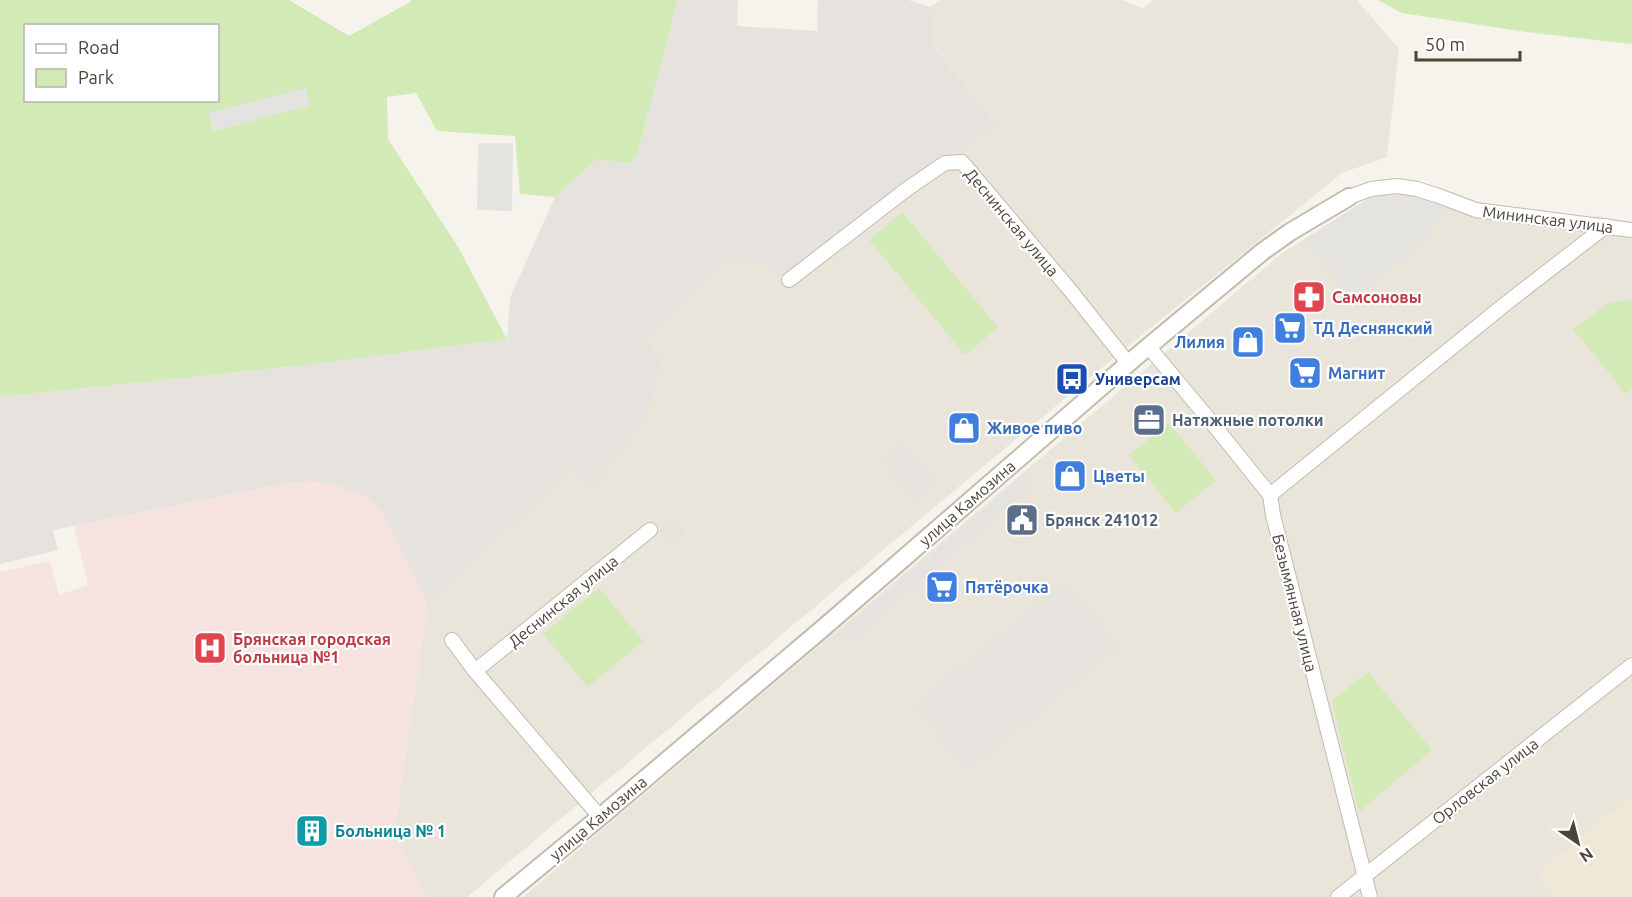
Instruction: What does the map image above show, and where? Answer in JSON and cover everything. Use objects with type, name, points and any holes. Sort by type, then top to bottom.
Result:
[{"type":"street","name":"Деснинская улица","points":[[789,280],[906,189],[945,163],[963,162],[1128,363]]},
{"type":"street","name":"улица Камозина","points":[[503,897],[822,629],[1128,363],[1262,252],[1290,232],[1349,197],[1371,189],[1397,186],[1417,189],[1464,205]]},
{"type":"street","name":"Мининская улица","points":[[1464,205],[1476,210],[1632,230]]},
{"type":"street","points":[[1270,495],[1504,304],[1606,226]]},
{"type":"street","name":"Безымянная улица","points":[[1148,346],[1270,495],[1273,515],[1370,897]]},
{"type":"street","name":"Деснинская улица","points":[[475,670],[650,530]]},
{"type":"street","points":[[452,640],[600,817]]},
{"type":"street","name":"Орловская улица","points":[[1338,897],[1632,665]]},
{"type":"shaded area","points":[[678,0],[738,0],[737,26],[817,31],[818,0],[908,0],[930,7],[934,45],[996,124],[960,151],[950,151],[792,272],[731,258],[647,341],[661,362],[646,416],[594,484],[570,471],[427,605],[411,569],[294,482],[53,530],[58,550],[0,564],[0,397],[306,365],[507,339],[510,298],[555,197],[597,159],[630,164],[637,155]]},
{"type":"shaded area","points":[[940,0],[1121,0],[1143,8],[1153,0],[1357,0],[1399,49],[1387,157],[1342,173],[1111,360],[467,897],[427,897],[394,833],[427,605],[570,471],[594,483],[646,415],[647,341],[731,258],[792,272],[950,151],[961,150],[996,124],[934,44],[930,7]]},
{"type":"shaded area","points":[[306,88],[310,106],[213,131],[208,113]]},
{"type":"shaded area","points":[[478,143],[513,143],[512,211],[477,210]]},
{"type":"shaded area","points":[[1417,195],[1476,217],[1577,228],[1595,216],[1632,222],[1632,655],[1329,897],[523,897],[1281,254],[1372,196]]},
{"type":"shaded area","points":[[1417,195],[1446,206],[1423,241],[1353,300],[1305,239],[1372,196]]},
{"type":"shaded area","points":[[902,445],[934,483],[915,499],[883,461]]},
{"type":"shaded area","points":[[1026,474],[1034,484],[851,640],[843,630]]},
{"type":"shaded area","name":"Брянская городская больница №1","points":[[314,481],[335,485],[364,495],[382,513],[427,605],[394,833],[427,897],[0,897],[0,572],[50,561],[59,595],[88,585],[74,526],[294,482]]},
{"type":"shaded area","points":[[673,518],[686,531],[672,545],[659,531]]},
{"type":"shaded area","points":[[1066,582],[1118,647],[967,770],[915,705]]},
{"type":"shaded area","points":[[1632,673],[1632,897],[1350,897],[1378,874]]},
{"type":"shaded area","points":[[1632,795],[1632,897],[1555,897],[1537,873]]},
{"type":"green space","points":[[0,0],[289,0],[349,36],[411,0],[678,0],[637,155],[630,164],[597,159],[555,197],[520,194],[515,136],[437,131],[416,93],[387,97],[388,139],[458,247],[507,339],[306,365],[0,397]]},
{"type":"green space","points":[[1378,0],[1632,0],[1632,44],[1526,32],[1402,13]]},
{"type":"green space","points":[[902,212],[998,327],[965,355],[869,240]]},
{"type":"green space","points":[[1624,300],[1632,301],[1632,389],[1626,394],[1573,329],[1607,304]]},
{"type":"green space","points":[[1169,423],[1216,480],[1176,513],[1129,455]]},
{"type":"green space","points":[[599,588],[643,641],[588,687],[543,634]]},
{"type":"green space","points":[[1368,672],[1432,750],[1359,812],[1332,701]]},
{"type":"place","name":"Самсоновы","points":[[1309,297]]},
{"type":"place","name":"ТД Деснянский","points":[[1290,328]]},
{"type":"place","name":"Лилия","points":[[1248,342]]},
{"type":"place","name":"Магнит","points":[[1305,373]]},
{"type":"place","name":"Универсам","points":[[1072,379]]},
{"type":"place","name":"Натяжные потолки","points":[[1149,420]]},
{"type":"place","name":"Живое пиво","points":[[964,428]]},
{"type":"place","name":"Цветы","points":[[1070,476]]},
{"type":"place","name":"Брянск 241012","points":[[1022,520]]},
{"type":"place","name":"Пятёрочка","points":[[942,587]]},
{"type":"place","name":"Брянская городская больница №1","points":[[210,648]]},
{"type":"place","name":"Больница № 1","points":[[312,831]]}]
